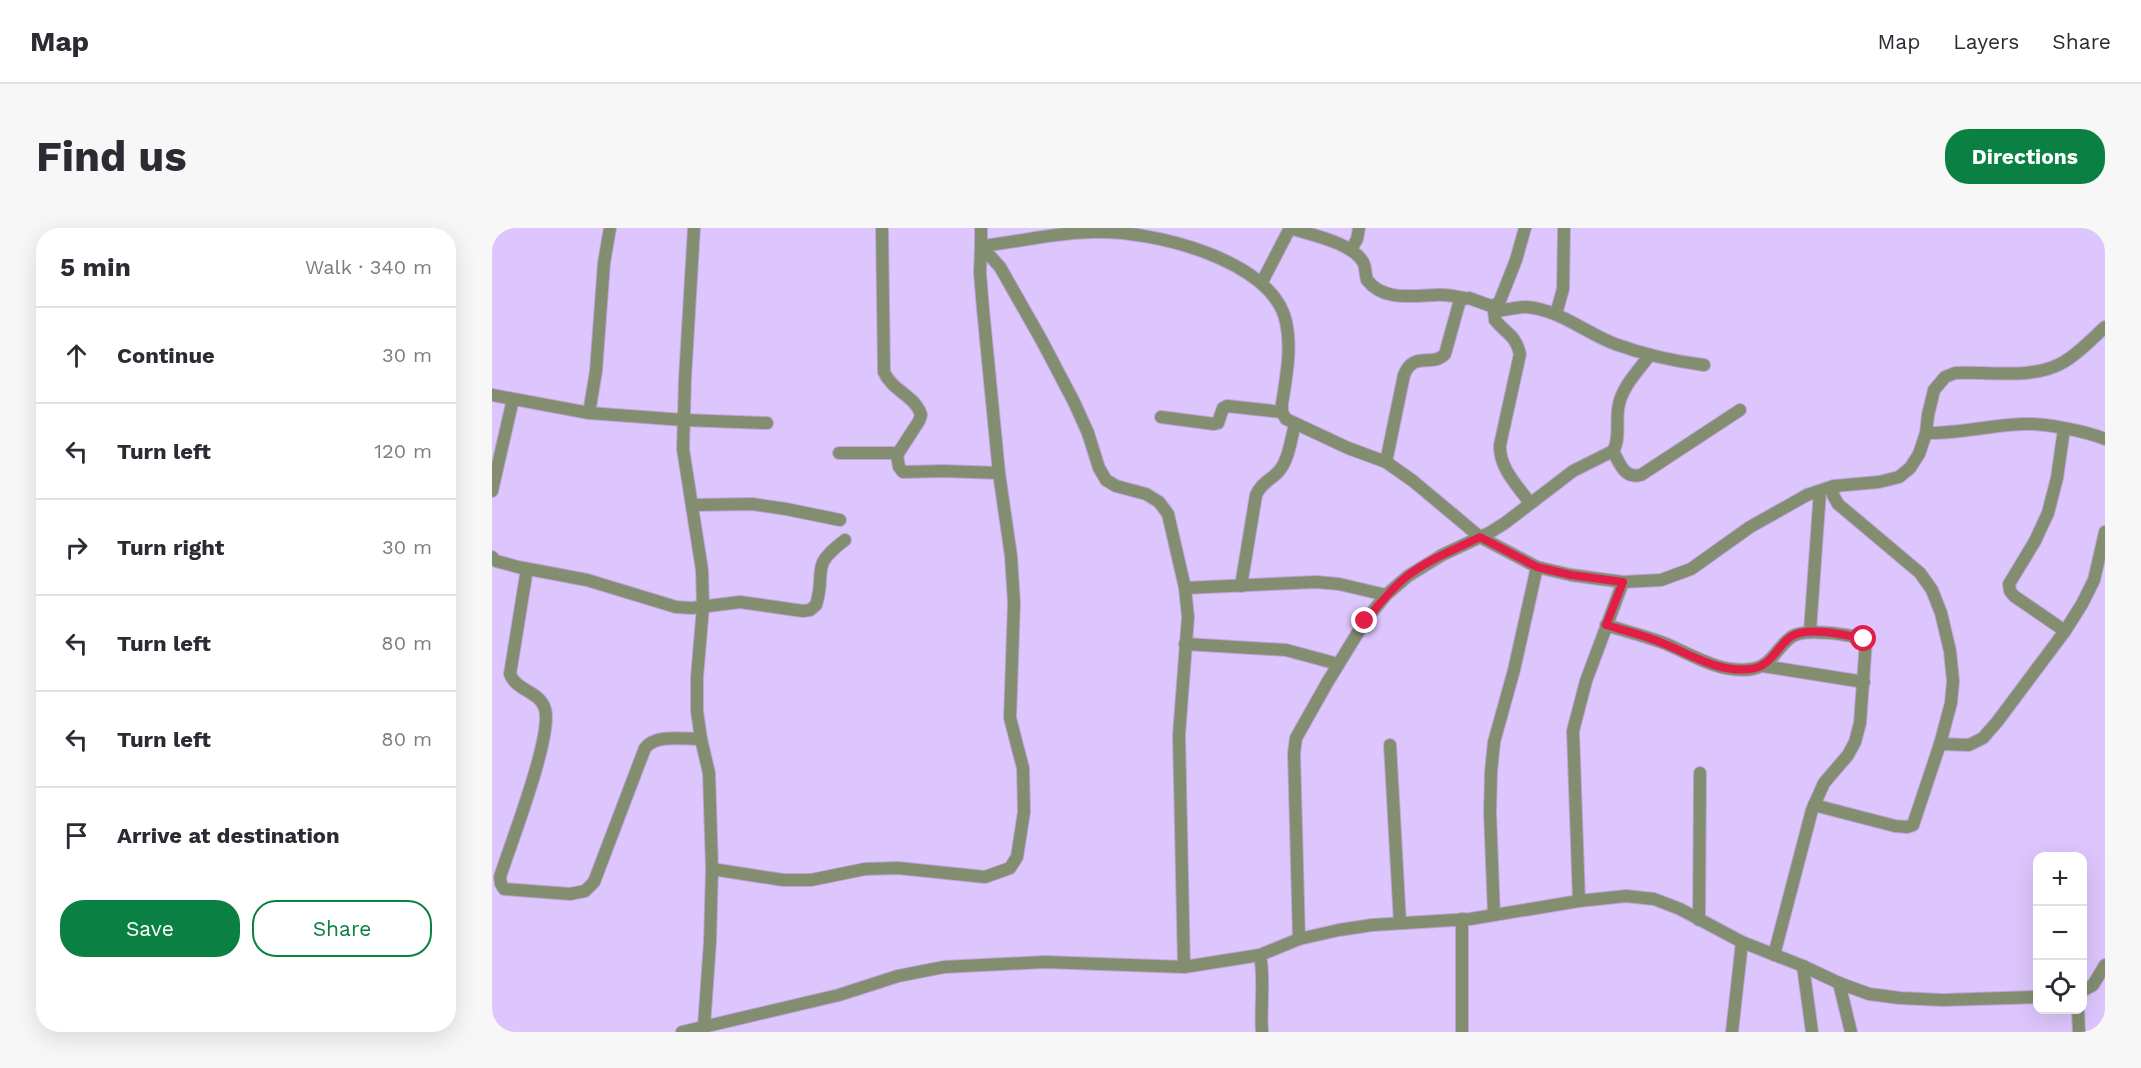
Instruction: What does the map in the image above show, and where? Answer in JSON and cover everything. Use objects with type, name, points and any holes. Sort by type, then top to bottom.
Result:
[{"type":"street","points":[[589,413],[596,371],[604,263],[610,228]]},
{"type":"street","points":[[694,228],[683,449],[702,570],[703,608],[697,677],[697,711],[710,784],[712,868],[710,942],[693,1030],[839,995],[898,976],[944,967],[1045,962],[1184,967],[1260,955],[1299,939],[1340,930],[1462,919],[1626,896],[1654,899],[1680,909],[1742,942],[1869,994],[1944,1000],[2033,997]]},
{"type":"street","points":[[882,228],[884,372],[888,381],[915,403],[921,415],[897,455],[898,467],[903,472],[999,473]]},
{"type":"street","points":[[712,868],[783,880],[811,880],[839,873],[898,868],[985,877],[1010,868],[1017,857],[1024,812],[1023,768],[1010,718],[1014,603],[1011,556],[999,473],[982,300],[981,228]]},
{"type":"street","points":[[1262,282],[1290,228],[1351,250],[1362,261],[1367,280],[1383,292],[1396,296],[1437,295],[1464,298],[1494,309],[1525,307],[1556,314],[1613,343],[1649,356],[1704,364]]},
{"type":"street","points":[[1351,250],[1357,239],[1359,228]]},
{"type":"street","points":[[1494,309],[1499,303],[1516,260],[1525,228]]},
{"type":"street","points":[[1556,314],[1563,290],[1564,228]]},
{"type":"street","points":[[981,246],[1094,232],[1131,233],[1161,239],[1213,256],[1243,269],[1262,282],[1279,302],[1286,322],[1288,347],[1282,412],[1286,419],[1386,462],[1413,481],[1480,537],[1537,567],[1571,575],[1623,582],[1660,579],[1691,569],[1750,527],[1807,495],[1834,486],[1879,482],[1899,477],[1910,468],[1919,454],[1926,433],[1934,390],[1945,377],[1955,373],[2026,373],[2043,370],[2075,355],[2105,327]]},
{"type":"street","points":[[981,246],[1000,267],[1042,341],[1074,402],[1088,433],[1099,468],[1106,480],[1116,486],[1146,494],[1160,502],[1168,514],[1185,588],[1188,617],[1179,735],[1184,967]]},
{"type":"street","points":[[1386,462],[1408,366],[1415,361],[1436,359],[1445,354],[1458,303],[1464,298]]},
{"type":"street","points":[[1494,309],[1497,324],[1510,333],[1517,342],[1520,354],[1500,445],[1501,460],[1504,469],[1530,503]]},
{"type":"street","points":[[1299,939],[1294,753],[1296,738],[1338,664],[1365,621],[1386,595],[1408,576],[1442,555],[1505,523],[1573,471],[1613,451],[1616,446],[1619,402],[1649,356]]},
{"type":"street","points":[[492,395],[589,413],[767,423]]},
{"type":"street","points":[[492,491],[513,399]]},
{"type":"street","points":[[1161,417],[1214,424],[1218,423],[1223,408],[1227,406],[1282,412]]},
{"type":"street","points":[[1613,451],[1628,475],[1641,475],[1740,410]]},
{"type":"street","points":[[1926,433],[1964,432],[2025,423],[2090,433],[2105,439]]},
{"type":"street","points":[[1241,586],[1256,495],[1259,488],[1280,470],[1295,424]]},
{"type":"street","points":[[2064,429],[2048,513],[2035,541],[2009,584],[2014,596],[2065,632]]},
{"type":"street","points":[[839,453],[887,452],[897,455]]},
{"type":"street","points":[[1814,805],[1895,826],[1913,825],[1940,744],[1951,704],[1953,681],[1950,651],[1941,613],[1932,590],[1920,573],[1838,504],[1833,495],[1834,486]]},
{"type":"street","points":[[1810,631],[1820,491]]},
{"type":"street","points":[[692,505],[752,504],[840,520]]},
{"type":"street","points":[[1940,744],[1969,745],[1983,738],[1997,722],[2065,632],[2082,604],[2094,580],[2105,532]]},
{"type":"street","points":[[492,557],[496,561],[587,580],[676,607],[703,608],[721,603],[740,602],[803,611],[810,610],[816,605],[823,560],[845,540]]},
{"type":"street","points":[[1494,915],[1490,812],[1494,742],[1514,670],[1537,567]]},
{"type":"street","points":[[527,569],[510,674],[517,685],[536,696],[544,706],[546,717],[540,753],[500,877],[504,889],[570,894],[585,891],[594,882],[645,748],[650,742],[658,739],[701,739]]},
{"type":"street","points":[[1185,588],[1316,582],[1339,584],[1386,595]]},
{"type":"street","points":[[1579,901],[1573,730],[1578,706],[1623,582]]},
{"type":"street","points":[[1606,625],[1666,644],[1691,657],[1715,665],[1750,669],[1763,666],[1864,682]]},
{"type":"street","points":[[1763,666],[1791,637],[1810,631],[1866,641],[1860,723],[1855,742],[1848,755],[1824,783],[1814,805],[1774,955]]},
{"type":"street","points":[[1185,644],[1286,651],[1338,664]]},
{"type":"street","points":[[1390,745],[1400,923]]},
{"type":"street","points":[[1699,920],[1700,773]]},
{"type":"street","points":[[1462,919],[1462,1032]]},
{"type":"street","points":[[1732,1032],[1742,942]]},
{"type":"street","points":[[1260,955],[1263,971],[1260,1010],[1262,1032]]},
{"type":"street","points":[[1803,966],[1812,1032]]},
{"type":"street","points":[[2087,988],[2093,985],[2105,966]]},
{"type":"street","points":[[1839,983],[1851,1032]]},
{"type":"street","points":[[2079,1014],[2079,1032]]},
{"type":"route","points":[[1365,621],[1386,595],[1408,576],[1442,555],[1480,537],[1537,567],[1571,575],[1623,582],[1606,625],[1666,644],[1691,657],[1715,665],[1736,669],[1763,666],[1791,637],[1810,631],[1864,639]]}]
